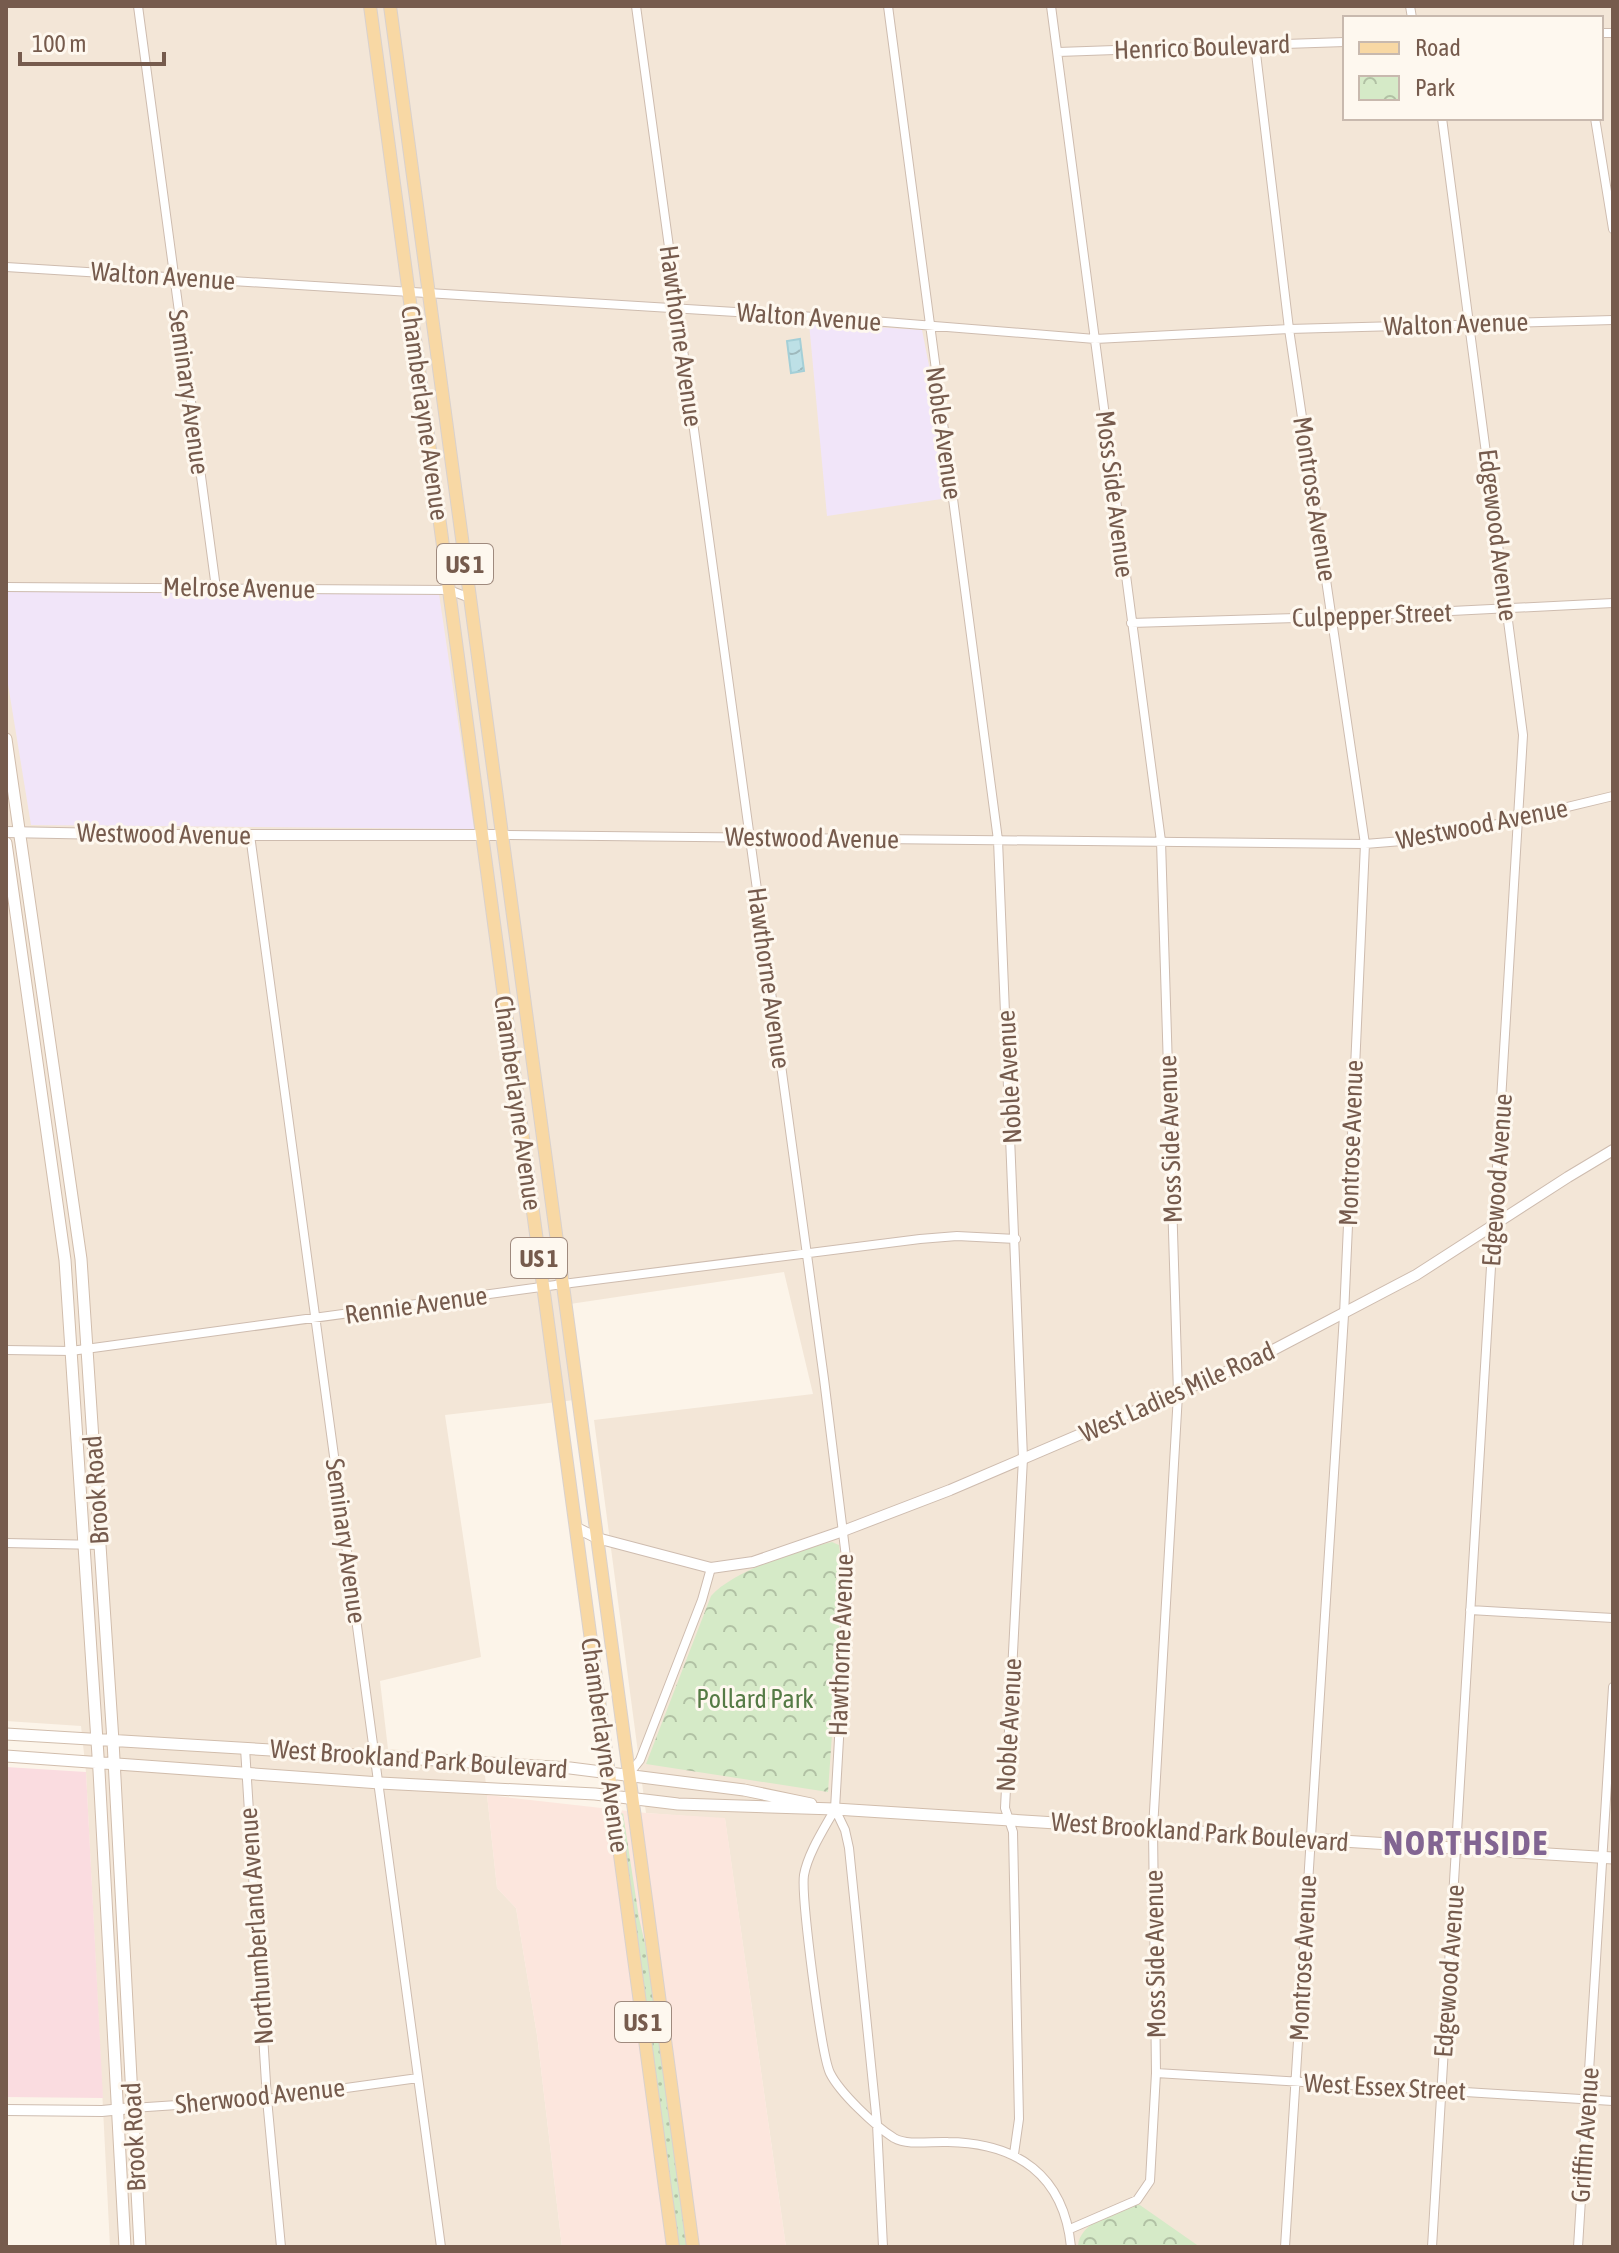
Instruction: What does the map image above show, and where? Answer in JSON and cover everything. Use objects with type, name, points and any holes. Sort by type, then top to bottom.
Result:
[{"type":"main road","name":"Chamberlayne Avenue","points":[[370,6],[673,2247]]},
{"type":"main road","name":"Chamberlayne Avenue","points":[[390,6],[693,2247]]},
{"type":"main road","name":"Brook Road","points":[[6,739],[79,1234],[113,1741],[140,2247]]},
{"type":"main road","name":"Brook Road","points":[[6,843],[62,1225],[98,1763],[125,2247]]},
{"type":"main road","name":"West Brookland Park Boulevard","points":[[6,1734],[609,1772],[744,1790],[835,1809]]},
{"type":"main road","name":"West Brookland Park Boulevard","points":[[6,1756],[612,1796],[740,1808],[835,1809],[1608,1858]]},
{"type":"street","name":"Seminary Avenue","points":[[138,6],[216,588]]},
{"type":"street","name":"Hawthorne Avenue","points":[[636,6],[848,1581],[835,1809],[820,1837],[804,1880],[812,1959],[831,2074],[848,2097],[877,2124]]},
{"type":"street","name":"Noble Avenue","points":[[888,6],[998,840],[1023,1458],[1005,1808],[1013,1832],[1019,2119],[1014,2154]]},
{"type":"street","name":"Moss Side Avenue","points":[[1051,6],[1161,841],[1178,1394],[1153,1829],[1156,2073],[1150,2181],[1137,2200],[1070,2229]]},
{"type":"street","name":"Henrico Boulevard","points":[[1058,52],[1343,42]]},
{"type":"street","name":"Montrose Avenue","points":[[1255,45],[1289,329],[1365,844],[1344,1315],[1285,2247]]},
{"type":"street","name":"Edgewood Avenue","points":[[1432,2247],[1523,735],[1442,120]]},
{"type":"street","points":[[1595,120],[1613,229]]},
{"type":"street","points":[[1602,167],[1613,166]]},
{"type":"street","name":"Walton Avenue","points":[[6,267],[678,308],[1095,339],[1289,329],[1613,320]]},
{"type":"street","name":"Melrose Avenue","points":[[6,587],[449,590],[470,598]]},
{"type":"street","name":"Culpepper Street","points":[[1131,623],[1613,603]]},
{"type":"street","name":"Westwood Avenue","points":[[6,832],[1365,844],[1439,838],[1613,796]]},
{"type":"street","name":"Seminary Avenue","points":[[250,835],[441,2247]]},
{"type":"street","name":"West Ladies Mile Road","points":[[575,1527],[597,1538],[711,1568],[753,1562],[843,1531],[1178,1394],[1344,1315],[1416,1275],[1613,1150]]},
{"type":"street","name":"Rennie Avenue","points":[[6,1350],[71,1351],[563,1284],[957,1236],[1016,1239]]},
{"type":"street","points":[[6,1543],[100,1545]]},
{"type":"street","points":[[629,1774],[640,1760],[702,1600],[711,1568]]},
{"type":"street","points":[[1470,1610],[1613,1618]]},
{"type":"street","name":"Griffin Avenue","points":[[1578,2247],[1587,2099],[1608,1858],[1613,1687]]},
{"type":"street","name":"Northumberland Avenue","points":[[245,1748],[267,2099],[281,2247]]},
{"type":"street","name":"Hawthorne Avenue","points":[[835,1809],[849,1848],[877,2124],[883,2247]]},
{"type":"street","name":"West Essex Street","points":[[1156,2073],[1613,2101]]},
{"type":"street","name":"Sherwood Avenue","points":[[6,2110],[117,2109],[267,2099],[418,2078]]},
{"type":"street","points":[[877,2124],[899,2140],[975,2143],[1014,2154],[1027,2163],[1053,2192],[1070,2229],[1071,2247]]},
{"type":"shaded area","points":[[6,6],[1613,6],[1613,2247],[786,2247],[725,1819],[646,1813],[594,1420],[813,1394],[784,1272],[570,1304],[583,1399],[445,1415],[481,1657],[380,1681],[388,1749],[483,1757],[497,1888],[516,1908],[537,2035],[562,2247],[110,2247],[86,1772],[81,1726],[6,1721]]},
{"type":"shaded area","points":[[809,323],[922,330],[955,497],[827,516]]},
{"type":"shaded area","points":[[6,591],[439,594],[474,829],[31,825],[6,672]]},
{"type":"shaded area","points":[[6,1767],[86,1772],[103,2098],[6,2097]]},
{"type":"shaded area","points":[[487,1795],[646,1813],[725,1818],[786,2247],[562,2247],[537,2035],[516,1908],[497,1888]]},
{"type":"green space","name":"Pollard Park","points":[[832,1542],[839,1545],[843,1577],[828,1792],[646,1764],[711,1596],[750,1570]]},
{"type":"green space","points":[[623,1813],[639,1918],[649,1961],[688,2247],[678,2247]]},
{"type":"green space","points":[[1137,2203],[1200,2247],[1078,2247],[1080,2238],[1092,2224]]},
{"type":"water","points":[[800,339],[804,371],[791,373],[787,341]]},
{"type":"district","name":"NORTHSIDE","points":[[1466,1842]]}]
